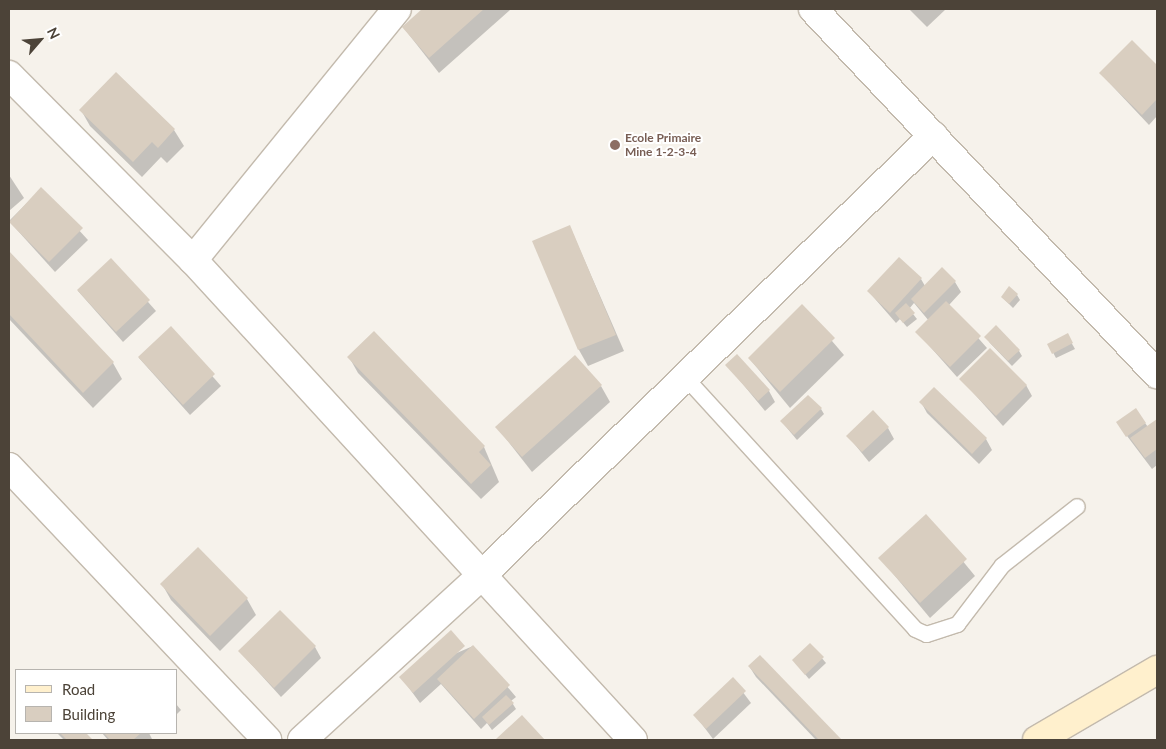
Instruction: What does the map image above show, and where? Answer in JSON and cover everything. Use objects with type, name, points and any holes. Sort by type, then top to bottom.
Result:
[{"type":"street","points":[[813,9],[1157,374]]},
{"type":"street","points":[[193,260],[387,12]]},
{"type":"street","points":[[9,75],[193,260],[481,576],[634,740]]},
{"type":"street","points":[[302,740],[481,576],[933,136]]},
{"type":"street","points":[[9,467],[267,740]]},
{"type":"street","points":[[1037,740],[1157,670]]},
{"type":"lane","points":[[685,377],[915,629],[926,634],[958,624],[1002,565],[1077,506]]},
{"type":"building","points":[[422,9],[484,9],[429,58],[402,27]]},
{"type":"building","points":[[1132,40],[1157,65],[1157,99],[1142,115],[1099,73]]},
{"type":"building","points":[[116,72],[175,129],[158,148],[152,142],[133,162],[79,110]]},
{"type":"building","points":[[41,187],[83,228],[49,262],[9,222]]},
{"type":"building","points":[[570,225],[616,335],[578,350],[532,241]]},
{"type":"building","points":[[9,251],[114,362],[83,393],[9,314]]},
{"type":"building","points":[[899,257],[922,278],[890,313],[867,291]]},
{"type":"building","points":[[111,258],[150,300],[116,332],[77,290]]},
{"type":"building","points":[[942,267],[956,281],[924,313],[911,299]]},
{"type":"building","points":[[1009,286],[1018,294],[1009,304],[1001,297]]},
{"type":"building","points":[[946,301],[981,336],[950,367],[915,332]]},
{"type":"building","points":[[906,303],[915,313],[903,323],[895,313]]},
{"type":"building","points":[[802,304],[835,338],[780,392],[748,358]]},
{"type":"building","points":[[996,325],[1020,350],[1008,361],[984,337]]},
{"type":"building","points":[[171,326],[215,374],[183,405],[138,357]]},
{"type":"building","points":[[374,331],[485,446],[479,452],[491,465],[471,484],[347,357]]},
{"type":"building","points":[[1068,333],[1073,343],[1052,354],[1047,344]]},
{"type":"building","points":[[990,348],[1027,385],[996,416],[959,379]]},
{"type":"building","points":[[737,354],[770,390],[758,401],[725,365]]},
{"type":"building","points":[[575,355],[602,385],[522,457],[495,427]]},
{"type":"building","points":[[934,387],[987,438],[972,454],[919,402]]},
{"type":"building","points":[[808,395],[822,408],[794,435],[780,421]]},
{"type":"building","points":[[1136,408],[1146,423],[1126,437],[1116,422]]},
{"type":"building","points":[[873,410],[889,427],[862,452],[846,436]]},
{"type":"building","points":[[1157,419],[1157,449],[1145,458],[1130,438]]},
{"type":"building","points":[[926,514],[967,559],[920,603],[878,558]]},
{"type":"building","points":[[198,547],[248,598],[210,636],[160,584]]},
{"type":"building","points":[[280,610],[316,646],[274,688],[238,651]]},
{"type":"building","points":[[451,630],[465,646],[413,693],[399,677]]},
{"type":"building","points":[[810,643],[824,657],[805,675],[792,660]]},
{"type":"building","points":[[473,645],[510,685],[474,719],[437,679]]},
{"type":"building","points":[[760,655],[842,740],[819,740],[748,666]]},
{"type":"building","points":[[733,677],[746,691],[706,729],[693,715]]},
{"type":"building","points":[[506,695],[514,703],[489,725],[482,717]]},
{"type":"building","points":[[522,715],[545,740],[496,739]]},
{"type":"building","points":[[61,734],[87,734],[93,740],[67,740]]},
{"type":"building","points":[[105,734],[140,734],[133,740],[110,740]]},
{"type":"place","name":"Ecole Primaire Mine 1-2-3-4","points":[[615,145]]}]
